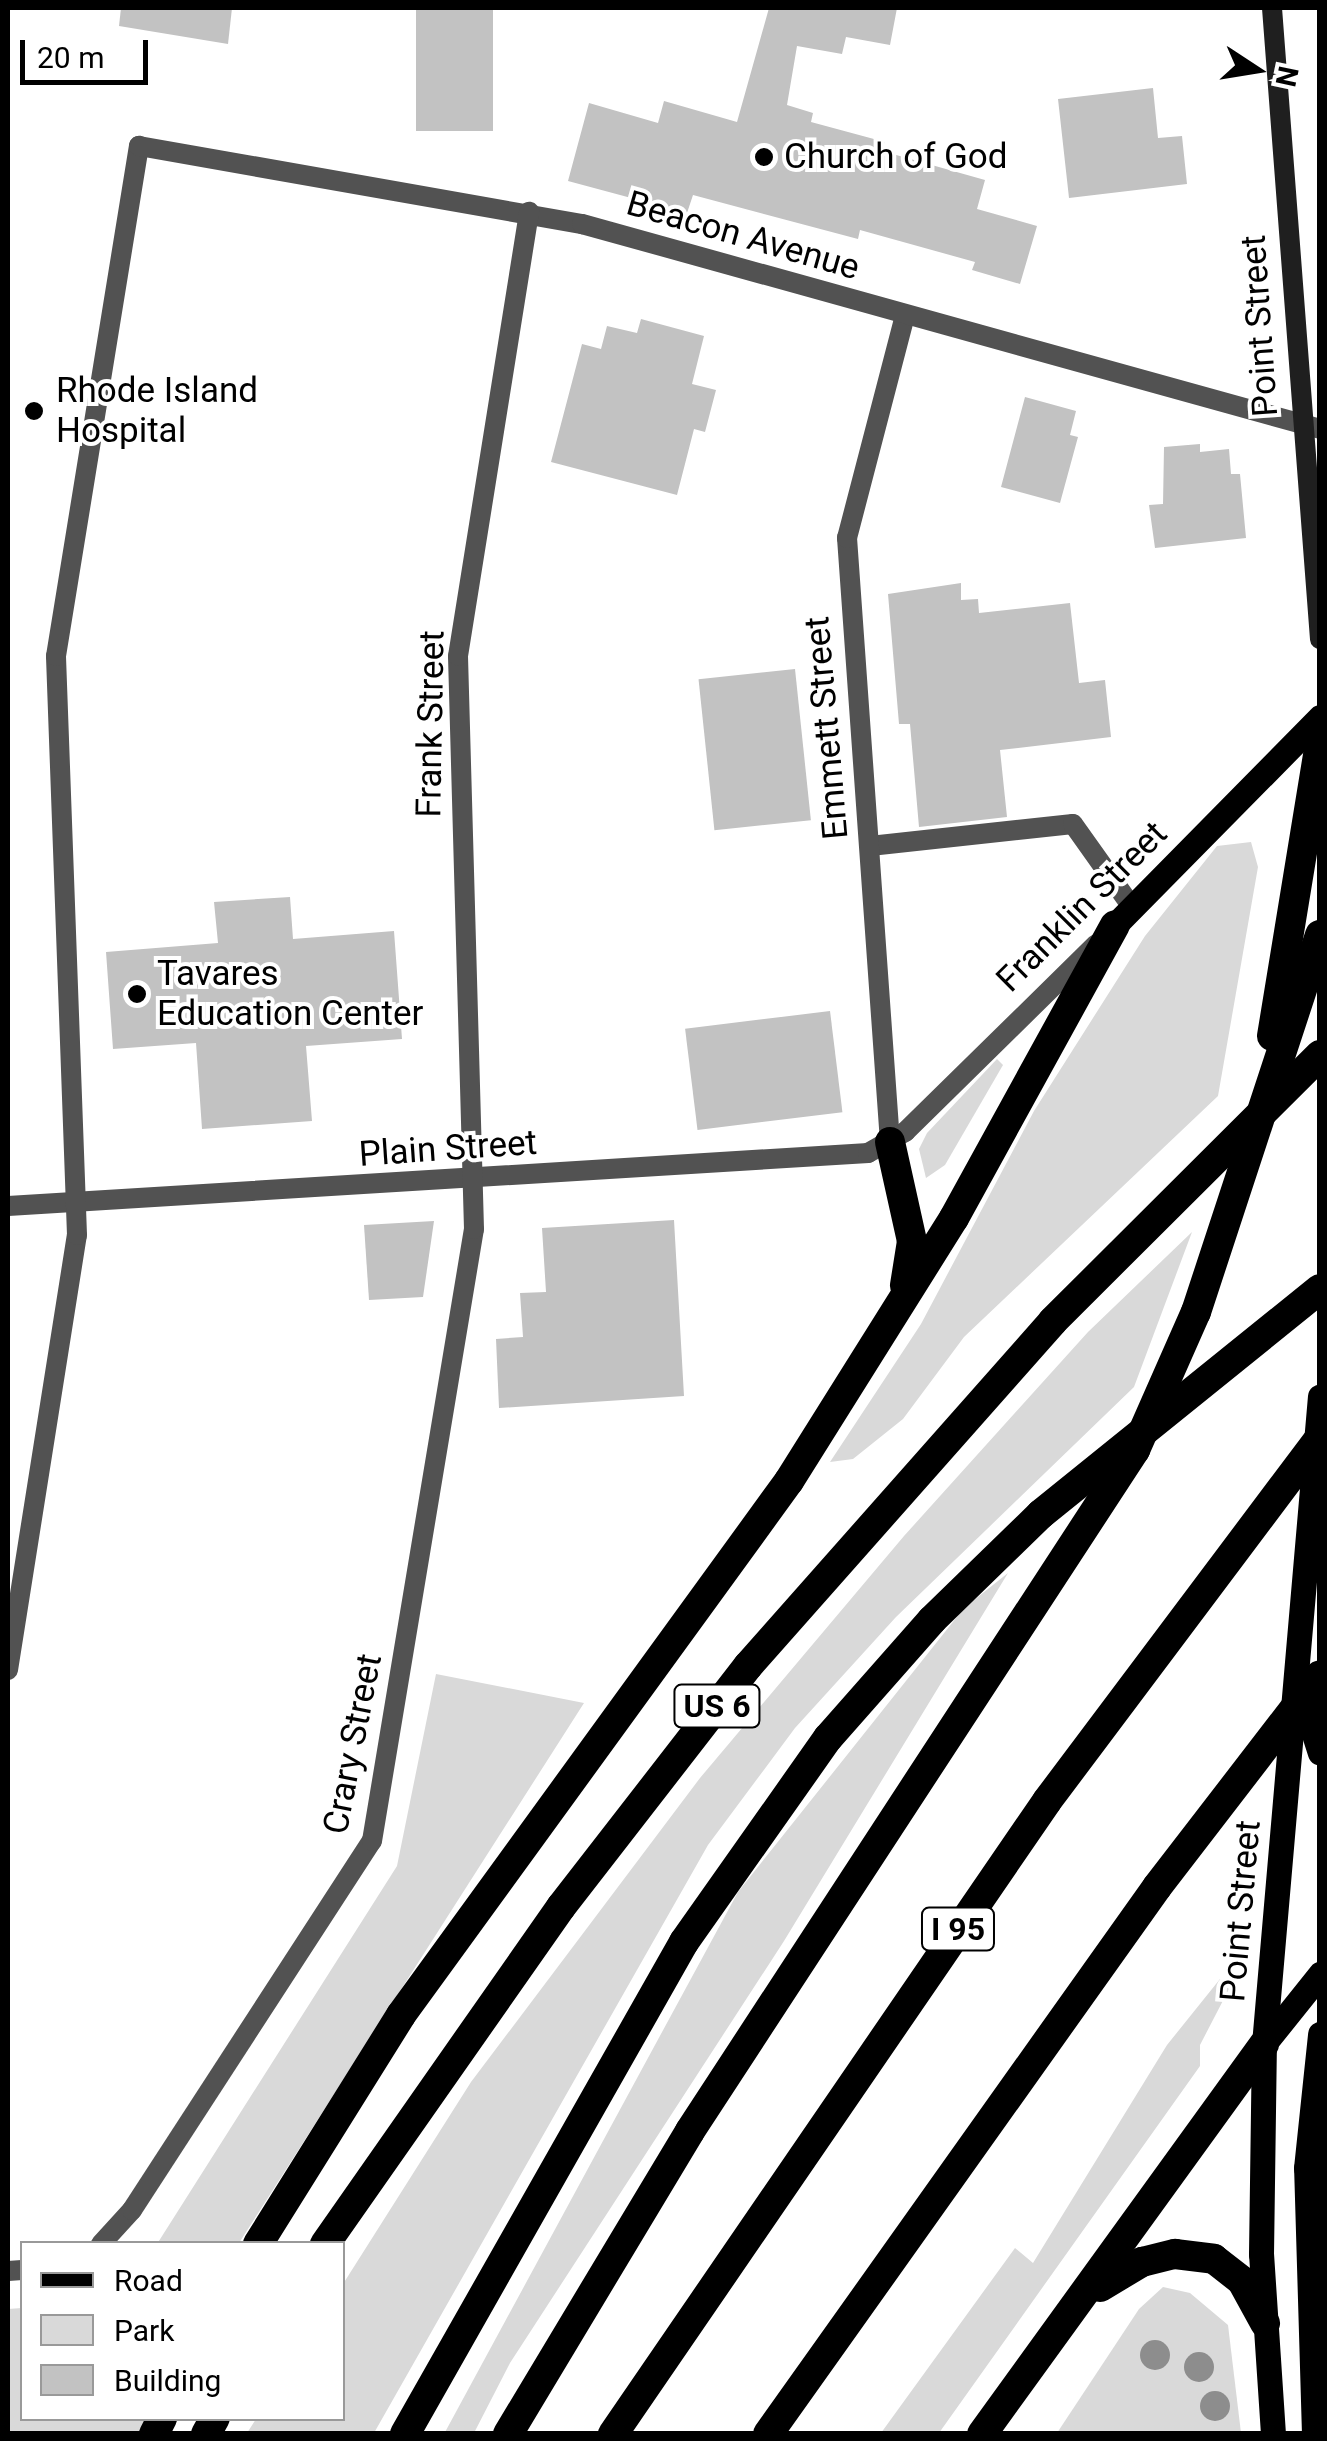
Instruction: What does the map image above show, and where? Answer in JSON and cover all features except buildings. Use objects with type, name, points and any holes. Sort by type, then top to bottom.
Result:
[{"type":"highway","points":[[1256,1132],[1320,743]]},
{"type":"highway","points":[[260,2241],[401,2015],[733,1562],[896,1313],[1123,916]]},
{"type":"highway","points":[[508,2434],[690,2131],[889,1832],[1135,1450],[1196,1312],[1320,935]]},
{"type":"highway","name":"US 6","points":[[328,2241],[560,1907],[748,1666],[1054,1321],[1320,1055]]},
{"type":"highway","points":[[890,1142],[912,1241],[896,1313]]},
{"type":"highway","points":[[405,2434],[684,1942],[828,1738],[1027,1527],[1320,1289]]},
{"type":"highway","name":"I 95","points":[[613,2434],[1047,1800],[1320,1437]]},
{"type":"highway","points":[[768,2434],[1310,1675]]},
{"type":"highway","points":[[982,2434],[1045,2356],[1264,2044]]},
{"type":"highway","points":[[1089,2294],[1142,2262],[1175,2254],[1214,2260],[1242,2282],[1266,2324]]},
{"type":"highway","points":[[793,2434],[885,2270]]},
{"type":"highway","points":[[1007,2434],[1045,2356]]},
{"type":"main road","name":"Franklin Street","points":[[1123,916],[1320,717]]},
{"type":"main road","name":"Point Street","points":[[1273,2434],[1266,2324],[1264,2044],[1271,1932],[1310,1675],[1320,1396]]},
{"type":"main road","points":[[1310,1675],[1320,1753]]},
{"type":"main road","points":[[1264,2044],[1320,1974]]},
{"type":"main road","points":[[1314,2434],[1306,2168],[1320,2034]]},
{"type":"street","name":"Point Street","points":[[1272,8],[1311,428],[1320,639]]},
{"type":"street","name":"Beacon Avenue","points":[[76,1202],[56,656],[139,146],[529,212],[1311,428]]},
{"type":"street","name":"Frank Street","points":[[471,1182],[458,656],[529,212]]},
{"type":"street","name":"Emmett Street","points":[[890,1142],[847,538],[905,315]]},
{"type":"street","points":[[870,846],[1073,824],[1123,916]]},
{"type":"street","name":"Franklin Street","points":[[890,1142],[1123,916]]},
{"type":"street","name":"Plain Street","points":[[8,1206],[820,1160],[890,1142]]},
{"type":"street","name":"Crary Street","points":[[104,2241],[132,2210],[372,1841],[474,1229],[471,1182]]},
{"type":"street","points":[[8,1670],[76,1202]]},
{"type":"green space","points":[[1251,842],[1258,867],[1218,1096],[964,1337],[903,1419],[853,1459],[830,1462],[921,1324],[1034,1111],[1145,936],[1217,846]]},
{"type":"green space","points":[[997,1059],[1003,1065],[945,1165],[926,1178],[919,1149],[927,1133]]},
{"type":"green space","points":[[1192,1232],[1134,1387],[896,1617],[795,1728],[708,1845],[374,2433],[247,2433],[255,2421],[345,2421],[345,2281],[471,2082],[700,1778],[904,1536],[1088,1332]]},
{"type":"green space","points":[[1008,1573],[784,1941],[510,2363],[474,2433],[444,2434],[738,1892],[964,1608]]},
{"type":"green space","points":[[436,1674],[584,1703],[240,2241],[159,2241],[397,1866]]},
{"type":"green space","points":[[1220,1979],[1229,1989],[1200,2045],[1200,2066],[939,2433],[881,2433],[1015,2248],[1033,2263],[1167,2045]]},
{"type":"green space","points":[[1163,2287],[1190,2293],[1228,2325],[1241,2433],[1057,2433],[1139,2309]]},
{"type":"green space","points":[[20,2308],[20,2421],[144,2421],[165,2433],[8,2433],[8,2309]]},
{"type":"place","name":"Church of God","points":[[764,157]]},
{"type":"place","name":"Rhode Island Hospital","points":[[34,411]]},
{"type":"place","name":"Tavares Education Center","points":[[137,994]]}]
